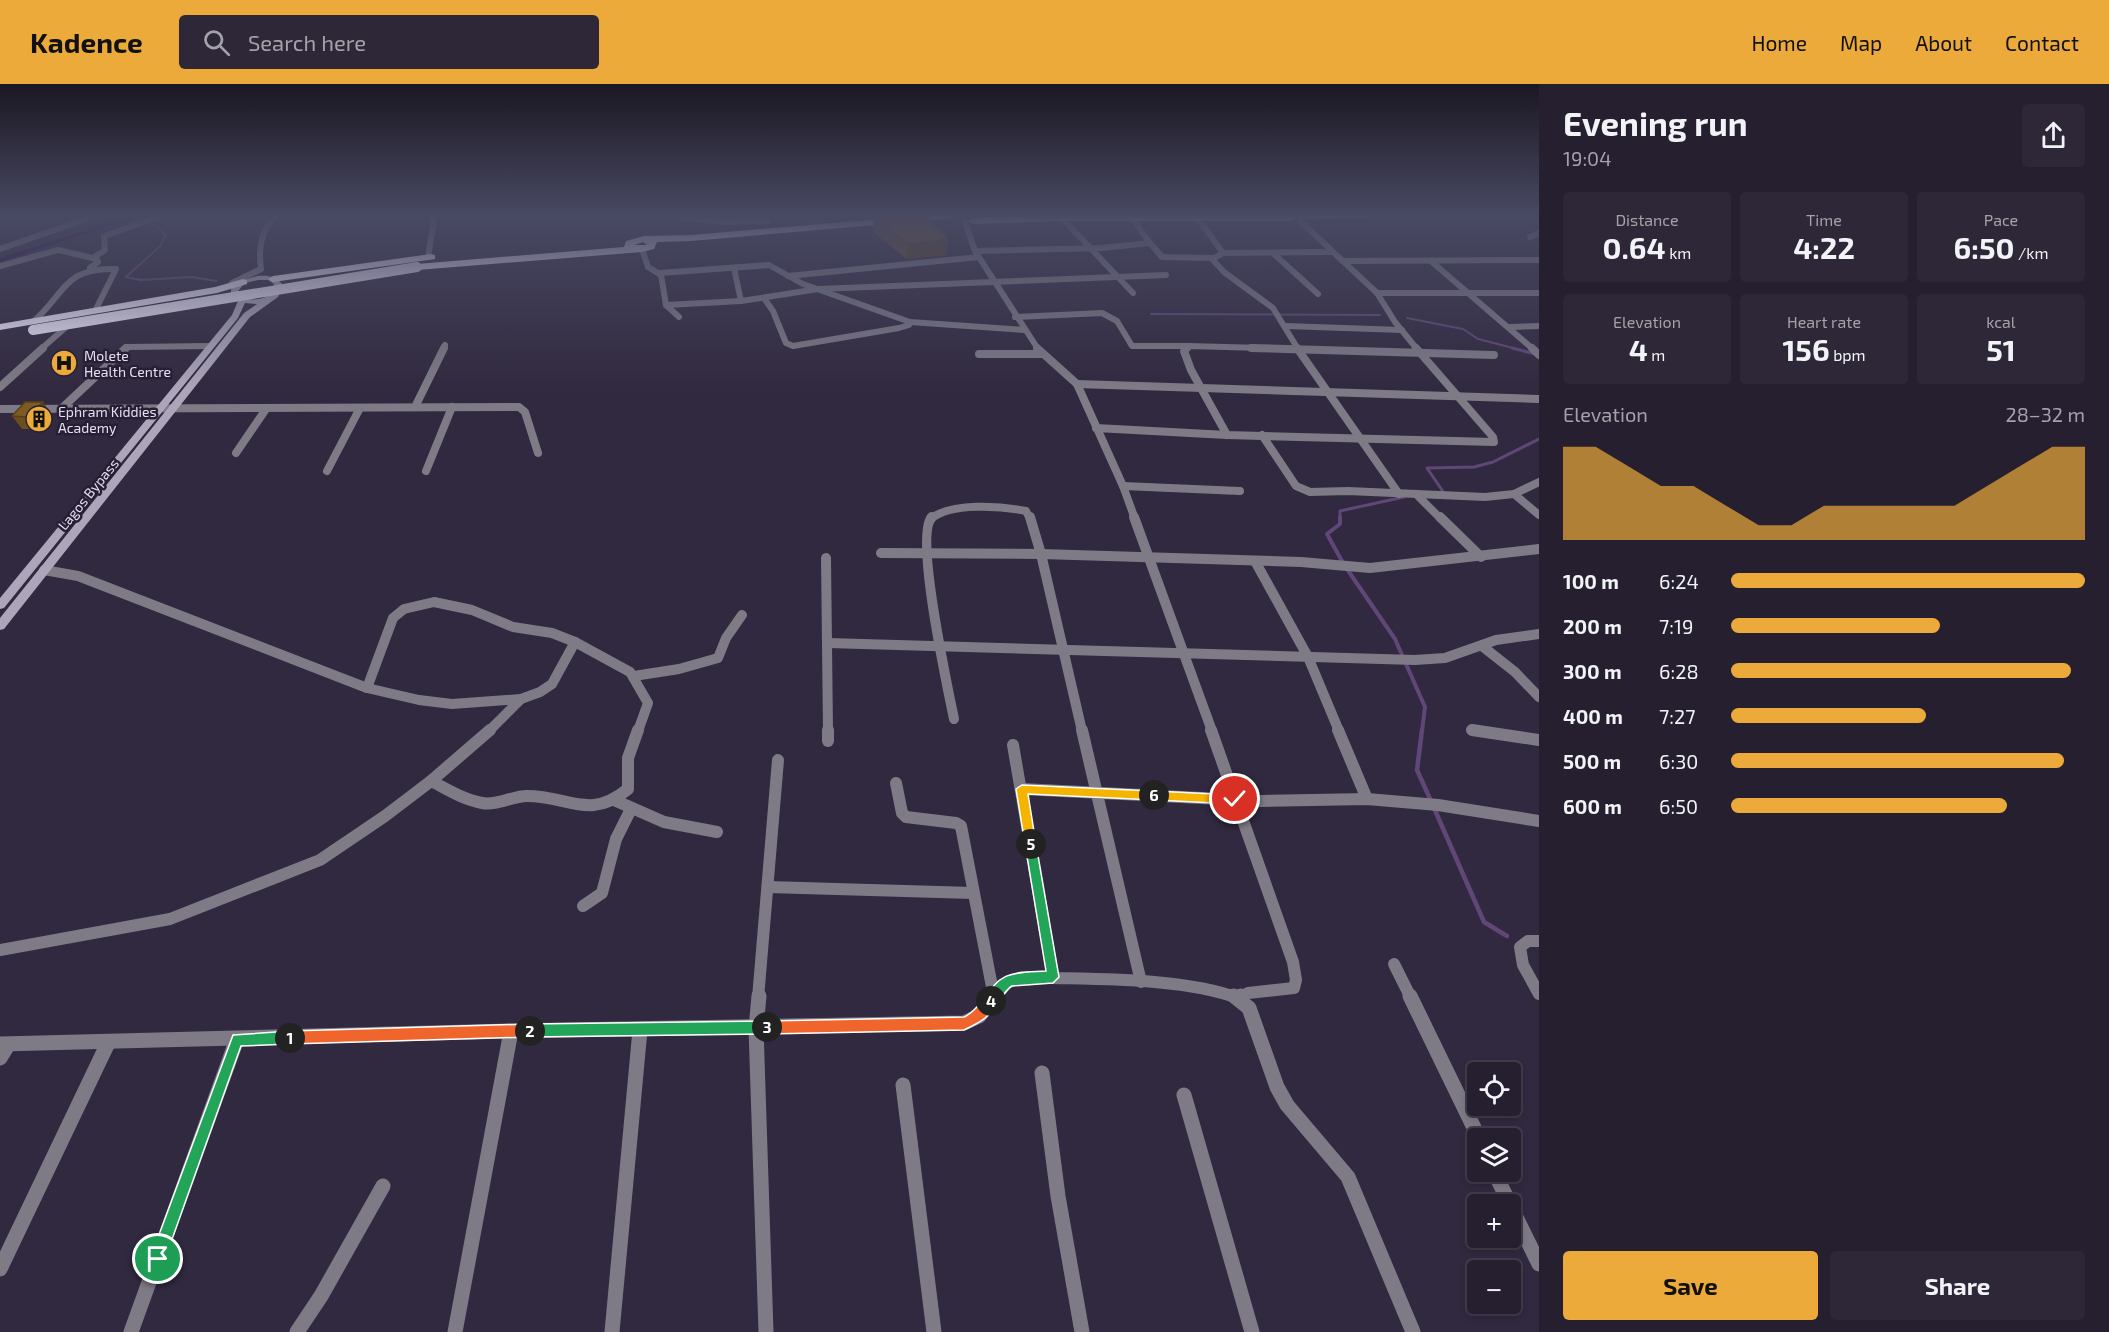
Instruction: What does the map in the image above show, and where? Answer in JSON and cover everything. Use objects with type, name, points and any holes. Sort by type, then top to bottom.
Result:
[{"type":"highway","points":[[269,278],[313,272]]},
{"type":"highway","points":[[0,328],[370,272]]},
{"type":"highway","points":[[271,297],[398,272]]},
{"type":"highway","points":[[0,336],[34,324],[217,290],[246,281]]},
{"type":"highway","points":[[0,336],[241,301]]},
{"type":"main road","points":[[269,278],[279,285],[271,297],[259,301],[241,301],[235,296],[234,291],[246,281],[269,278]]},
{"type":"main road","name":"Lagos Bypass","points":[[0,626],[247,315],[271,297]]},
{"type":"main road","name":"Lagos Bypass","points":[[0,605],[239,310],[241,301]]},
{"type":"street","points":[[34,324],[74,276],[82,272]]},
{"type":"street","points":[[96,309],[104,290],[116,272]]},
{"type":"street","points":[[34,324],[96,309],[151,302],[221,287],[248,272]]},
{"type":"street","points":[[246,281],[254,272]]},
{"type":"street","points":[[265,272],[269,278]]},
{"type":"street","points":[[671,272],[660,273],[666,305],[679,317]]},
{"type":"street","points":[[735,272],[741,301]]},
{"type":"street","points":[[781,272],[818,289],[910,322],[1025,330]]},
{"type":"street","points":[[787,276],[819,272]]},
{"type":"street","points":[[989,272],[1015,317],[1041,354],[1077,384],[1123,486],[1293,962],[1296,980],[1294,988],[1248,993],[1238,998]]},
{"type":"street","points":[[1114,272],[1133,293]]},
{"type":"street","points":[[1224,272],[1274,308],[1298,349],[1399,494]]},
{"type":"street","points":[[1294,272],[1318,294]]},
{"type":"street","points":[[1096,428],[1227,435],[1494,442],[1493,437],[1402,330],[1377,293],[1355,272]]},
{"type":"street","points":[[1444,272],[1510,327],[1539,355]]},
{"type":"street","points":[[666,305],[741,301],[818,289],[1166,275]]},
{"type":"street","points":[[1377,293],[1539,293]]},
{"type":"street","points":[[764,298],[773,311],[786,343],[793,346],[899,328],[909,325],[910,322]]},
{"type":"street","points":[[1015,317],[1102,313],[1113,317],[1120,324],[1132,346],[1494,355]]},
{"type":"street","points":[[1286,326],[1402,330]]},
{"type":"street","points":[[1510,327],[1539,326]]},
{"type":"street","points":[[0,387],[65,328]]},
{"type":"street","points":[[415,407],[445,345]]},
{"type":"street","points":[[61,409],[127,347],[210,346]]},
{"type":"street","points":[[1188,346],[1184,351],[1200,387],[1227,435]]},
{"type":"street","points":[[979,354],[1041,354]]},
{"type":"street","points":[[1077,384],[1538,399]]},
{"type":"street","points":[[426,471],[452,407]]},
{"type":"street","points":[[0,409],[519,407],[525,412],[538,453]]},
{"type":"street","points":[[327,471],[360,408]]},
{"type":"street","points":[[236,453],[266,409]]},
{"type":"street","points":[[1263,435],[1296,486],[1302,491],[1485,497],[1514,494],[1539,482]]},
{"type":"street","points":[[1123,486],[1240,490]]},
{"type":"street","points":[[1416,494],[1481,557]]},
{"type":"street","points":[[1514,494],[1539,515]]},
{"type":"street","points":[[954,719],[926,552],[927,523],[935,513],[984,507],[1015,508],[1026,511],[1030,517],[1041,554],[1141,982]]},
{"type":"street","points":[[881,553],[1041,554],[1334,564],[1370,568],[1537,551]]},
{"type":"street","points":[[826,558],[828,741]]},
{"type":"street","points":[[1255,561],[1308,657],[1367,799]]},
{"type":"street","points":[[44,570],[78,576],[367,688],[419,700],[452,704],[531,697],[552,684],[574,642]]},
{"type":"street","points":[[367,688],[393,618],[404,609],[434,602],[472,610],[513,627],[552,633],[574,642],[634,676],[648,703],[631,744],[628,758],[628,789],[614,800],[598,806],[584,807],[532,796],[515,796],[485,804],[431,781]]},
{"type":"street","points":[[634,676],[679,669],[718,658],[726,638],[742,615]]},
{"type":"street","points":[[828,643],[1416,660],[1445,658],[1496,640],[1539,634]]},
{"type":"street","points":[[1482,646],[1515,672],[1539,697]]},
{"type":"street","points":[[0,950],[170,919],[307,866],[339,849],[431,781],[478,742],[521,699]]},
{"type":"street","points":[[1472,730],[1539,740]]},
{"type":"street","points":[[1013,745],[1053,977]]},
{"type":"street","points":[[766,1332],[756,1028],[778,760]]},
{"type":"street","points":[[896,783],[902,813],[906,817],[956,823],[961,826],[994,997]]},
{"type":"street","points":[[1022,789],[1235,799],[1367,799],[1416,802],[1539,821]]},
{"type":"street","points":[[614,800],[668,824],[717,831]]},
{"type":"street","points":[[583,906],[602,893],[614,842],[623,820],[631,809]]},
{"type":"street","points":[[768,887],[973,893]]},
{"type":"street","points":[[1539,941],[1528,942],[1520,947],[1525,971],[1539,994]]},
{"type":"street","points":[[1394,964],[1474,1128]]},
{"type":"street","points":[[0,1058],[4,1044],[511,1031],[964,1023],[978,1017],[1002,985],[1010,980],[1053,977],[1141,982],[1216,990],[1238,998],[1249,1008],[1277,1087],[1287,1105],[1348,1177],[1413,1332]]},
{"type":"street","points":[[612,1332],[640,1030]]},
{"type":"street","points":[[455,1332],[511,1031]]},
{"type":"street","points":[[131,1332],[237,1039]]},
{"type":"street","points":[[0,1269],[108,1043]]},
{"type":"street","points":[[1042,1073],[1058,1196],[1082,1332]]},
{"type":"street","points":[[903,1084],[934,1332]]},
{"type":"street","points":[[1184,1095],[1252,1332]]},
{"type":"street","points":[[297,1332],[321,1296],[383,1186]]},
{"type":"street","points":[[1521,1227],[1539,1264]]},
{"type":"building","points":[[25,402],[43,402],[27,417],[12,416]]},
{"type":"waterway","points":[[131,272],[126,277],[140,280],[192,277],[216,281]]},
{"type":"waterway","points":[[1151,314],[1380,315]]},
{"type":"waterway","points":[[1407,318],[1463,329],[1478,339],[1517,349]]},
{"type":"waterway","points":[[1512,348],[1535,354]]},
{"type":"waterway","points":[[1444,493],[1427,468],[1474,467],[1493,462],[1539,439]]},
{"type":"waterway","points":[[1343,563],[1327,534],[1340,524],[1340,511],[1404,497]]},
{"type":"waterway","points":[[1347,569],[1395,639],[1425,707],[1422,731]]},
{"type":"waterway","points":[[1422,730],[1417,770],[1431,801]]},
{"type":"waterway","points":[[1434,808],[1484,922],[1507,936]]},
{"type":"place","name":"Molete Health Centre","points":[[64,363]]},
{"type":"place","name":"Ephram Kiddies Academy","points":[[39,419]]},
{"type":"route","points":[[158,1259],[237,1039],[511,1031],[964,1023],[978,1017],[1002,985],[1010,980],[1022,977],[1053,977],[1022,789],[1235,799]]}]
